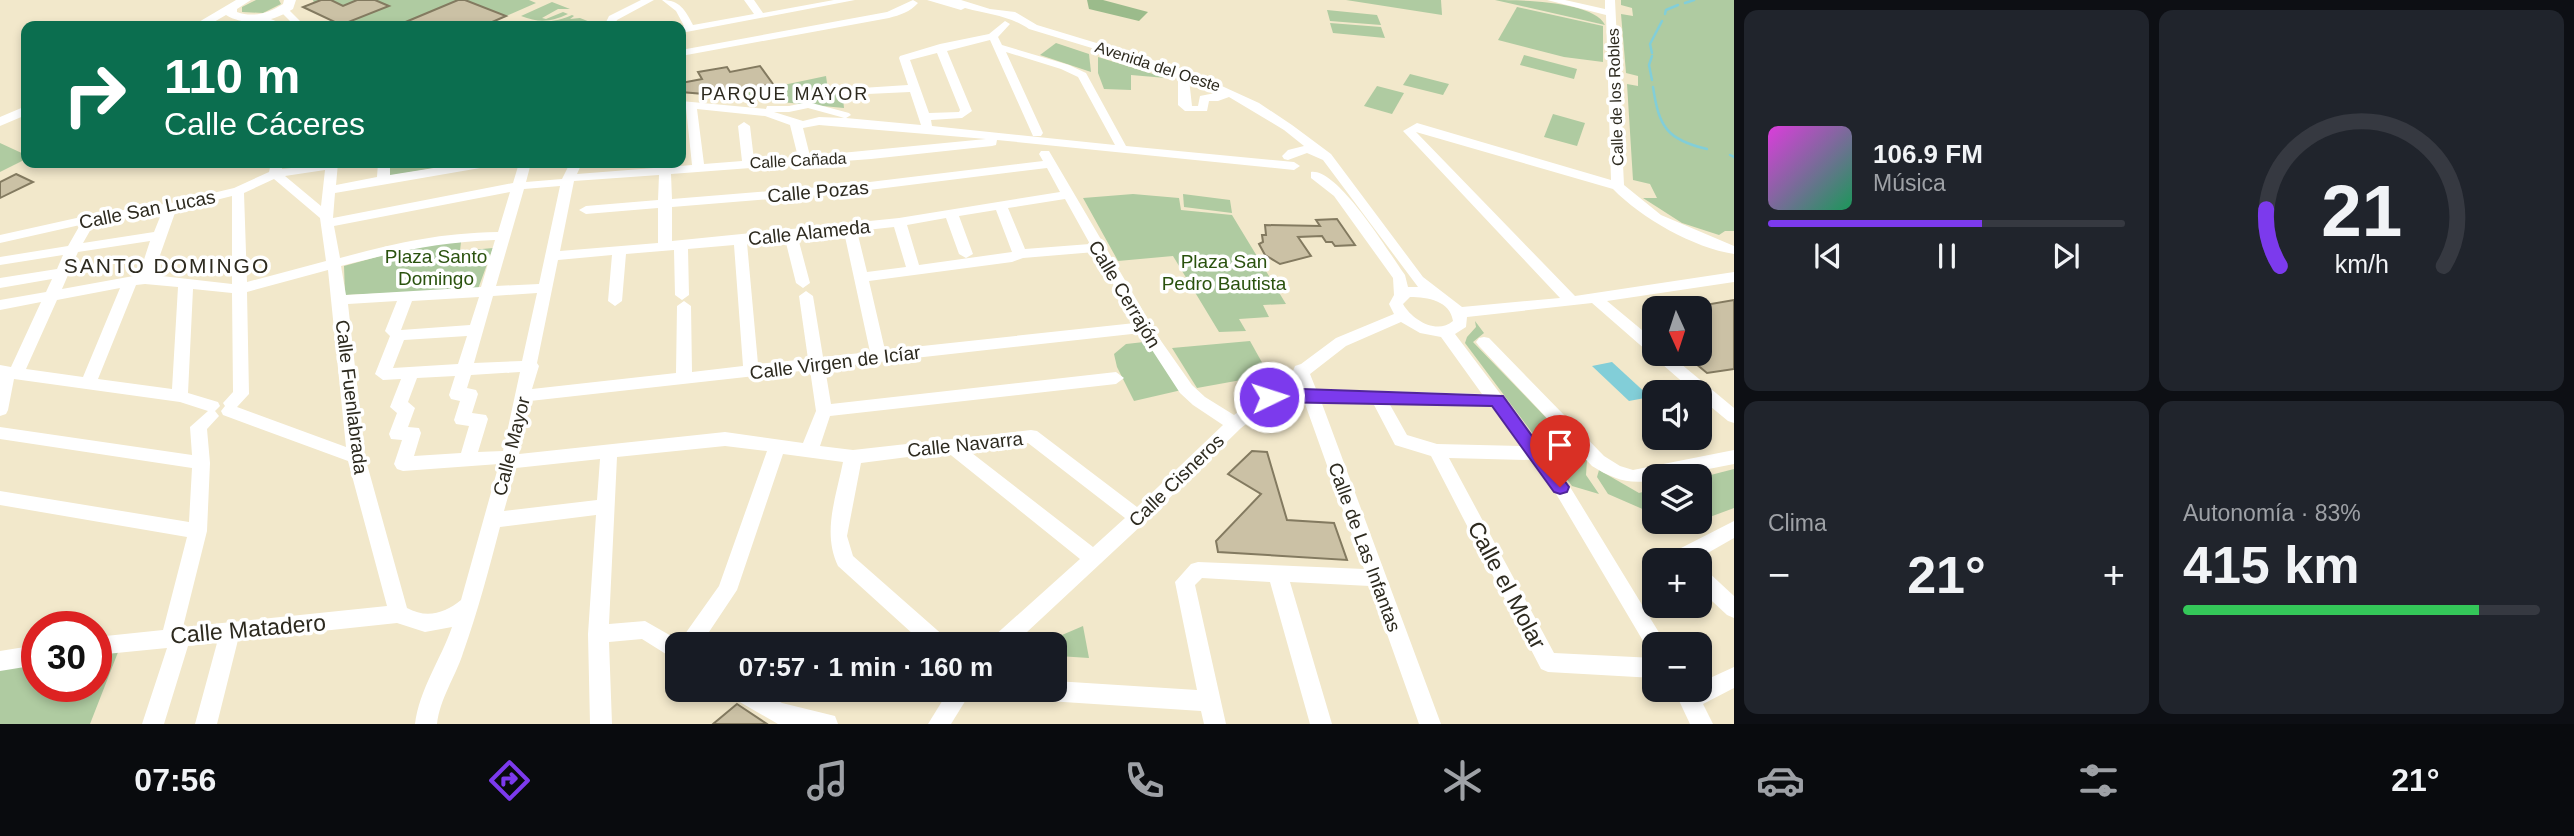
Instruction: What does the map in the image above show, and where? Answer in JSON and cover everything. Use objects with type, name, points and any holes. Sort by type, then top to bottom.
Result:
[{"type":"street","points":[[612,21],[649,0]]},
{"type":"street","points":[[667,0],[680,9],[684,21]]},
{"type":"street","points":[[749,0],[760,16]]},
{"type":"street","points":[[686,29],[822,2],[850,0]]},
{"type":"street","points":[[894,0],[913,3],[927,0]]},
{"type":"street","name":"Avenida del Oeste","points":[[932,0],[1009,20],[1191,75],[1226,89],[1279,118],[1321,153],[1335,169],[1418,280],[1459,312]]},
{"type":"street","name":"Avenida del Oeste","points":[[951,0],[1183,78],[1222,96],[1282,127],[1294,141],[1292,158]]},
{"type":"street","points":[[1552,0],[1610,6]]},
{"type":"street","points":[[686,52],[889,15],[902,11],[913,3]]},
{"type":"street","points":[[233,4],[231,14],[236,18],[247,19]]},
{"type":"street","points":[[206,21],[233,4]]},
{"type":"street","points":[[238,21],[261,18],[287,5],[297,21]]},
{"type":"street","name":"Calle de los Robles","points":[[1610,6],[1618,186],[1631,202],[1659,221],[1734,251]]},
{"type":"street","points":[[261,18],[268,21]]},
{"type":"street","points":[[995,41],[1009,20]]},
{"type":"street","points":[[926,121],[904,58],[940,47],[995,41],[1082,75],[1121,144]]},
{"type":"street","name":"Calle Cerrajón","points":[[995,41],[1049,164],[1146,327],[1186,389],[1199,401],[1235,424]]},
{"type":"street","points":[[926,121],[961,115],[965,111],[940,47]]},
{"type":"street","name":"Avenida del Oeste","points":[[1183,78],[1184,105],[1189,109],[1203,109],[1205,98],[1222,96]]},
{"type":"street","points":[[846,92],[915,88]]},
{"type":"street","points":[[686,103],[790,117],[926,121],[1037,138],[1268,158],[1292,158],[1308,149],[1321,153]]},
{"type":"street","points":[[790,117],[808,105],[820,116],[852,122],[1292,158],[1339,193],[1400,278],[1401,295],[1396,304],[1402,316],[1417,326],[1445,331],[1458,327],[1461,317],[1459,312],[1572,301],[1734,277]]},
{"type":"street","points":[[0,120],[21,110]]},
{"type":"street","points":[[790,117],[804,159]]},
{"type":"street","points":[[744,126],[748,163]]},
{"type":"street","points":[[1572,301],[1409,131],[1417,127],[1618,186]]},
{"type":"street","points":[[687,130],[698,167]]},
{"type":"street","name":"Calle Cañada","points":[[686,168],[871,155],[1037,138]]},
{"type":"street","name":"Calle Pozas","points":[[586,210],[845,189],[1049,164]]},
{"type":"street","points":[[276,168],[327,220]]},
{"type":"street","name":"Calle San Lucas","points":[[0,239],[90,219],[171,207],[237,191],[276,168]]},
{"type":"street","name":"Calle Fuenlabrada","points":[[332,168],[327,220],[340,300],[356,457],[399,614]]},
{"type":"street","points":[[383,180],[384,168]]},
{"type":"street","points":[[331,190],[456,168]]},
{"type":"street","points":[[468,458],[480,419],[462,420],[470,394],[457,395],[524,168]]},
{"type":"street","name":"Calle Cañada","points":[[327,220],[519,186],[571,174],[682,168]]},
{"type":"street","points":[[665,169],[665,247]]},
{"type":"street","points":[[1315,175],[1332,173],[1335,169]]},
{"type":"street","name":"Calle Mayor","points":[[426,724],[428,706],[452,656],[469,605],[493,520],[531,366],[544,288],[571,174]]},
{"type":"street","points":[[153,724],[176,636],[198,531],[201,463],[198,427],[241,394],[237,191]]},
{"type":"street","name":"Calle Alameda","points":[[551,256],[681,246],[850,228],[1066,195]]},
{"type":"street","points":[[1000,205],[1020,254]]},
{"type":"street","points":[[145,279],[171,207]]},
{"type":"street","points":[[951,214],[966,254]]},
{"type":"street","points":[[0,410],[8,372],[52,296],[90,219]]},
{"type":"street","points":[[899,222],[914,271]]},
{"type":"street","points":[[850,228],[879,356]]},
{"type":"street","points":[[790,234],[805,290],[824,411],[808,451]]},
{"type":"street","points":[[0,261],[159,235]]},
{"type":"street","points":[[0,305],[145,279],[239,289],[413,243],[461,237],[502,236]]},
{"type":"street","points":[[740,240],[751,372]]},
{"type":"street","points":[[681,246],[684,378]]},
{"type":"street","points":[[861,277],[1012,258],[1020,254],[1097,248]]},
{"type":"street","points":[[615,301],[619,251]]},
{"type":"street","points":[[0,282],[62,273]]},
{"type":"street","points":[[180,396],[186,282]]},
{"type":"street","points":[[88,383],[129,284]]},
{"type":"street","points":[[340,300],[544,288]]},
{"type":"street","points":[[1401,295],[1417,292],[1437,296]]},
{"type":"street","points":[[406,296],[393,331],[398,335],[477,330]]},
{"type":"street","points":[[1595,298],[1642,339]]},
{"type":"street","name":"Calle Cisneros","points":[[1013,632],[1138,518],[1235,424],[1301,370],[1341,342],[1402,316]]},
{"type":"street","name":"Calle Virgen de Icíar","points":[[524,396],[1146,327]]},
{"type":"street","points":[[1445,331],[1560,487],[1649,632]]},
{"type":"street","points":[[398,335],[383,374],[531,366]]},
{"type":"street","points":[[1484,342],[1598,461],[1614,471],[1633,477],[1734,457]]},
{"type":"street","points":[[1673,366],[1734,417]]},
{"type":"street","name":"Calle de Las Infantas","points":[[1301,370],[1430,724]]},
{"type":"street","points":[[8,372],[180,396],[356,457]]},
{"type":"street","name":"Calle Navarra","points":[[411,373],[398,407],[407,408],[397,434],[413,433],[403,464],[468,458],[509,459],[609,452],[725,439],[853,457],[1031,436],[1138,518]]},
{"type":"street","points":[[824,411],[1116,378]]},
{"type":"street","points":[[1273,394],[1497,400]]},
{"type":"street","points":[[1378,397],[1401,440],[1437,452],[1534,453]]},
{"type":"street","points":[[0,433],[201,463]]},
{"type":"street","points":[[950,445],[1093,558]]},
{"type":"street","points":[[698,632],[727,590],[777,447]]},
{"type":"street","points":[[601,724],[598,634],[609,452]]},
{"type":"street","name":"Calle el Molar","points":[[1437,452],[1548,662],[1642,667]]},
{"type":"street","points":[[853,457],[838,536],[845,561],[925,632]]},
{"type":"street","points":[[0,498],[198,531]]},
{"type":"street","points":[[493,520],[604,507]]},
{"type":"street","points":[[1699,548],[1734,529]]},
{"type":"street","points":[[1215,724],[1185,582],[1198,570],[1377,578]]},
{"type":"street","points":[[1278,574],[1321,724]]},
{"type":"street","points":[[1712,588],[1734,609]]},
{"type":"street","points":[[399,614],[411,623],[433,623],[458,616],[469,605]]},
{"type":"street","name":"Calle Matadero","points":[[112,644],[176,636],[229,634],[399,614]]},
{"type":"street","points":[[598,634],[645,630],[665,643]]},
{"type":"street","points":[[206,724],[229,634]]},
{"type":"street","points":[[0,661],[21,658]]},
{"type":"street","points":[[1712,685],[1734,677]]},
{"type":"street","points":[[1067,692],[1210,701]]},
{"type":"street","points":[[759,702],[778,713],[827,724]]},
{"type":"street","points":[[939,724],[953,702]]},
{"type":"street","points":[[1691,702],[1702,724]]},
{"type":"green space","points":[[256,0],[279,0],[281,4],[263,13],[242,12],[242,7]]},
{"type":"green space","points":[[313,0],[529,0],[536,3],[495,21],[332,21],[303,7],[314,3]]},
{"type":"green space","points":[[1087,0],[1103,0],[1148,12],[1139,21],[1089,9]]},
{"type":"green space","points":[[1346,0],[1441,0],[1442,15]]},
{"type":"green space","points":[[1495,0],[1572,7],[1598,17],[1605,25]]},
{"type":"green space","points":[[1621,0],[1734,0],[1734,231],[1725,231],[1719,235],[1682,223],[1643,198],[1657,198],[1650,184],[1633,180],[1627,84],[1638,86],[1638,76],[1626,73],[1621,14],[1633,16],[1632,8],[1621,5]]},
{"type":"green space","points":[[552,2],[570,9],[558,9],[542,18],[563,12],[568,14],[545,21],[521,16]]},
{"type":"green space","points":[[1517,7],[1603,26],[1603,62],[1564,57],[1498,40]]},
{"type":"green space","points":[[1327,10],[1377,15],[1381,25],[1330,21]]},
{"type":"green space","points":[[572,15],[574,16],[570,19],[580,18],[588,21],[549,21]]},
{"type":"green space","points":[[1330,23],[1381,27],[1385,38],[1333,33]]},
{"type":"green space","points":[[1056,43],[1089,54],[1091,72],[1040,55]]},
{"type":"green space","points":[[1524,55],[1577,69],[1574,79],[1520,65]]},
{"type":"green space","points":[[1098,57],[1166,78],[1131,75],[1131,90],[1104,89],[1098,73]]},
{"type":"green space","points":[[1410,74],[1449,84],[1443,95],[1403,85]]},
{"type":"green space","points":[[826,76],[828,90],[842,90],[844,108],[727,97]]},
{"type":"green space","points":[[1377,86],[1404,93],[1392,114],[1364,106]]},
{"type":"green space","points":[[1553,114],[1585,123],[1577,146],[1544,137]]},
{"type":"green space","points":[[0,143],[21,153],[21,162],[0,172]]},
{"type":"green space","points":[[389,168],[435,168],[388,176]]},
{"type":"green space","name":"Plaza San Pedro Bautista","points":[[1133,194],[1179,198],[1181,210],[1232,215],[1286,304],[1263,305],[1269,317],[1239,319],[1246,331],[1219,332],[1173,256],[1118,261],[1083,198]]},
{"type":"green space","points":[[1183,194],[1230,200],[1232,213],[1184,207]]},
{"type":"green space","name":"Plaza Santo Domingo","points":[[461,242],[460,251],[493,248],[478,289],[345,295],[344,266],[420,245]]},
{"type":"green space","points":[[1475,321],[1484,333],[1473,342],[1587,460],[1586,475],[1599,494],[1572,486],[1465,343],[1476,327]]},
{"type":"green space","points":[[1153,341],[1186,389],[1134,401],[1117,367],[1114,354],[1126,344]]},
{"type":"green space","points":[[1250,341],[1269,375],[1197,388],[1172,348]]},
{"type":"green space","points":[[1734,469],[1734,508],[1712,516],[1712,475]]},
{"type":"green space","points":[[1599,470],[1642,492],[1642,509],[1608,494],[1597,477]]},
{"type":"green space","points":[[1083,626],[1089,658],[1067,657],[1067,633]]},
{"type":"green space","points":[[122,642],[112,668],[112,644]]},
{"type":"green space","points":[[21,658],[21,702],[99,702],[90,724],[0,724],[0,661]]},
{"type":"water","points":[[1612,362],[1642,390],[1642,399],[1629,401],[1592,366]]},
{"type":"building","points":[[321,0],[331,0],[343,6],[357,0],[375,0],[389,6],[351,21],[333,21],[303,7]]},
{"type":"building","points":[[458,0],[465,0],[506,16],[494,21],[408,21]]},
{"type":"building","points":[[760,66],[773,84],[716,95],[686,92],[686,82],[702,79],[698,72],[727,67],[730,72]]},
{"type":"building","points":[[16,174],[33,182],[0,198],[0,182]]},
{"type":"building","points":[[1337,219],[1355,245],[1335,246],[1332,242],[1326,242],[1322,236],[1298,237],[1311,256],[1280,264],[1265,255],[1259,244],[1263,242],[1262,235],[1266,235],[1265,225],[1320,226],[1316,220]]},
{"type":"building","points":[[1734,300],[1734,369],[1707,373],[1699,366],[1712,366],[1712,304]]},
{"type":"building","points":[[1252,451],[1267,452],[1287,520],[1334,523],[1347,560],[1218,552],[1216,541],[1261,494],[1228,474]]},
{"type":"building","points":[[737,704],[767,724],[713,724]]},
{"type":"waterway","points":[[1685,3],[1694,0]]},
{"type":"waterway","points":[[1665,14],[1666,10],[1678,5]]},
{"type":"waterway","points":[[1652,53],[1650,44],[1662,21]]},
{"type":"waterway","points":[[1652,56],[1649,65],[1652,80]]},
{"type":"waterway","points":[[1653,87],[1658,112],[1667,130],[1683,141],[1707,149]]},
{"type":"waterway","points":[[1730,155],[1734,157]]},
{"type":"district","name":"PARQUE MAYOR","points":[[785,94]]},
{"type":"district","name":"SANTO DOMINGO","points":[[167,266]]},
{"type":"route","points":[[1269,397],[1273,394],[1497,400],[1560,487]]}]
